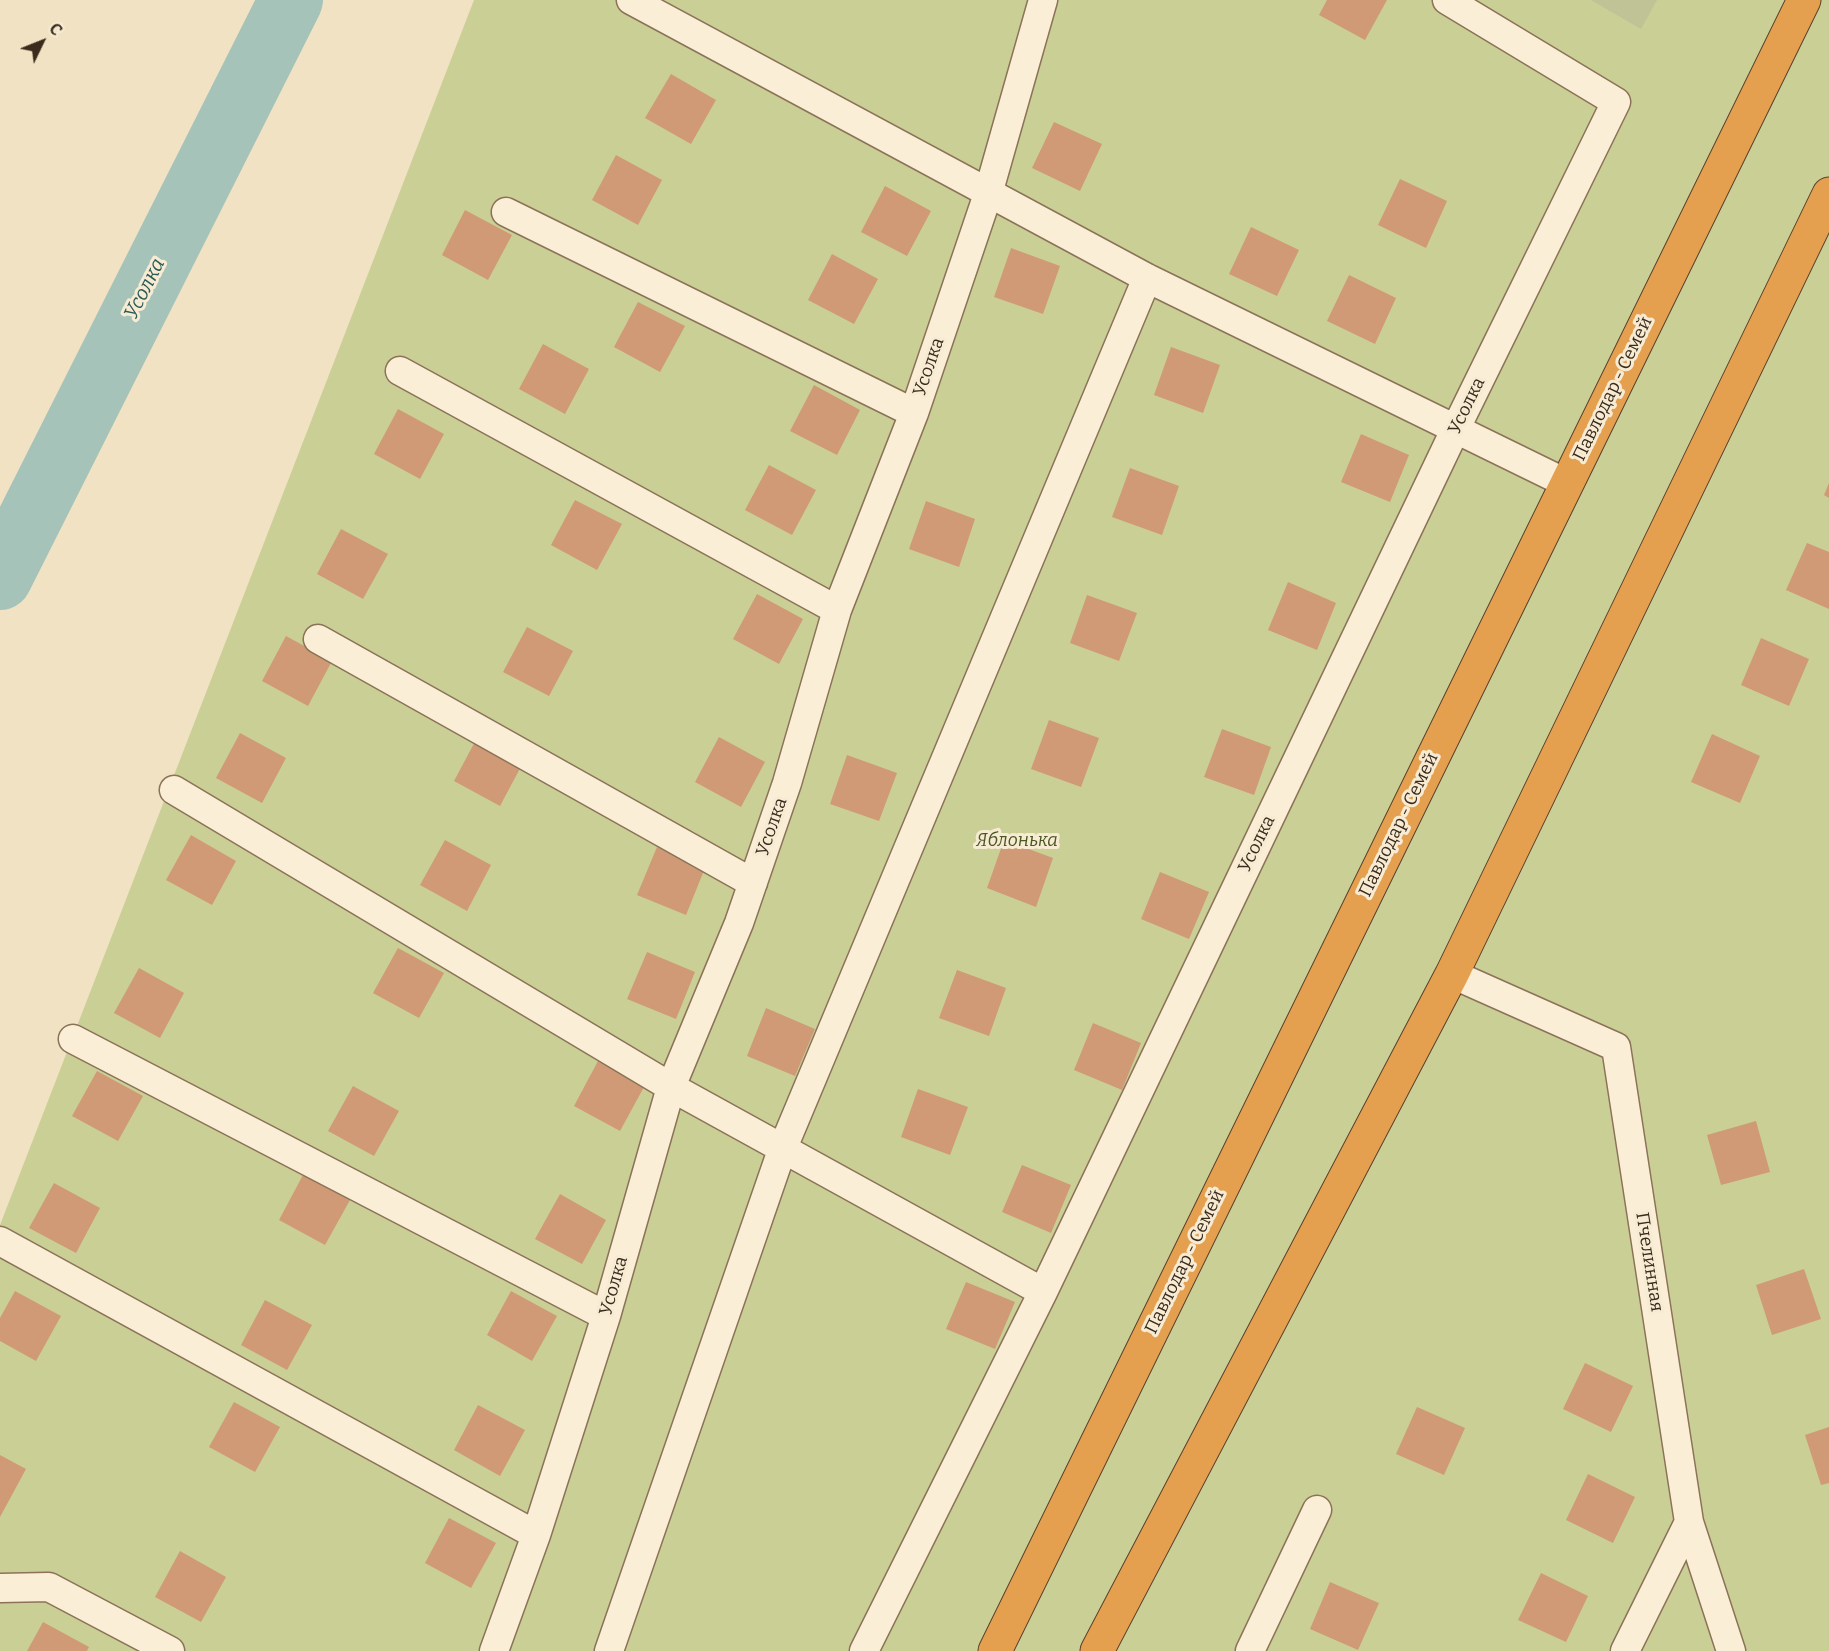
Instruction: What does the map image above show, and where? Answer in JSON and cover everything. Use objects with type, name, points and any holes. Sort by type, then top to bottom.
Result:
[{"type":"highway","name":"Павлодар - Семей","points":[[995,1651],[1804,0]]},
{"type":"highway","points":[[1097,1651],[1452,974],[1829,194]]},
{"type":"street","points":[[631,0],[1147,278],[1566,483]]},
{"type":"street","name":"Усолка","points":[[494,1651],[537,1535],[606,1316],[671,1087],[739,923],[787,783],[837,610],[914,413],[988,194],[1043,0]]},
{"type":"street","name":"Усолка","points":[[864,1651],[1043,1292],[1456,428],[1616,102],[1447,0]]},
{"type":"street","points":[[506,212],[914,413]]},
{"type":"street","points":[[609,1651],[782,1150],[1147,278]]},
{"type":"street","points":[[400,371],[837,610]]},
{"type":"street","points":[[318,639],[753,883]]},
{"type":"street","points":[[174,790],[671,1087],[1043,1292]]},
{"type":"street","name":"Пчелинная","points":[[1452,974],[1616,1047],[1689,1522],[1731,1651]]},
{"type":"street","points":[[73,1039],[606,1316]]},
{"type":"street","points":[[0,1241],[537,1535]]},
{"type":"street","points":[[1250,1651],[1317,1510]]},
{"type":"street","points":[[1625,1651],[1689,1522]]},
{"type":"street","points":[[0,1588],[49,1587],[170,1651]]},
{"type":"green space","name":"Яблонька","points":[[474,0],[1829,0],[1829,1651],[0,1651],[0,1225]]},
{"type":"green space","points":[[1591,0],[1657,0],[1641,29]]},
{"type":"building","points":[[1327,0],[1387,0],[1365,40],[1319,15]]},
{"type":"building","points":[[671,74],[716,100],[691,144],[645,118]]},
{"type":"building","points":[[1054,122],[1102,144],[1080,191],[1032,168]]},
{"type":"building","points":[[616,155],[662,180],[638,225],[592,200]]},
{"type":"building","points":[[1400,179],[1447,201],[1426,248],[1378,225]]},
{"type":"building","points":[[885,186],[931,211],[907,256],[861,232]]},
{"type":"building","points":[[465,210],[512,235],[488,280],[442,255]]},
{"type":"building","points":[[1251,227],[1299,250],[1277,296],[1229,274]]},
{"type":"building","points":[[1011,248],[1060,266],[1043,314],[994,297]]},
{"type":"building","points":[[832,254],[878,279],[854,324],[808,300]]},
{"type":"building","points":[[1349,275],[1396,298],[1375,344],[1327,321]]},
{"type":"building","points":[[638,302],[685,326],[660,372],[614,347]]},
{"type":"building","points":[[543,344],[589,369],[565,414],[519,389]]},
{"type":"building","points":[[1171,347],[1220,365],[1203,413],[1154,395]]},
{"type":"building","points":[[814,385],[860,410],[837,455],[790,431]]},
{"type":"building","points":[[398,409],[444,434],[420,479],[374,454]]},
{"type":"building","points":[[1361,434],[1409,455],[1390,502],[1341,482]]},
{"type":"building","points":[[769,465],[816,490],[792,535],[745,510]]},
{"type":"building","points":[[1130,468],[1179,486],[1162,535],[1112,517]]},
{"type":"building","points":[[1829,483],[1829,498],[1824,495]]},
{"type":"building","points":[[575,500],[622,524],[597,570],[551,545]]},
{"type":"building","points":[[926,501],[975,519],[959,567],[909,549]]},
{"type":"building","points":[[341,529],[388,554],[363,599],[317,574]]},
{"type":"building","points":[[1807,543],[1829,552],[1829,609],[1786,590]]},
{"type":"building","points":[[1288,582],[1336,603],[1317,650],[1268,630]]},
{"type":"building","points":[[757,594],[803,619],[779,664],[733,639]]},
{"type":"building","points":[[1087,595],[1137,613],[1119,661],[1070,643]]},
{"type":"building","points":[[527,627],[573,651],[549,696],[503,672]]},
{"type":"building","points":[[286,636],[332,661],[308,706],[262,681]]},
{"type":"building","points":[[1761,638],[1809,659],[1789,706],[1741,685]]},
{"type":"building","points":[[1049,720],[1099,738],[1081,787],[1031,769]]},
{"type":"building","points":[[1222,729],[1271,747],[1254,795],[1204,777]]},
{"type":"building","points":[[240,733],[286,758],[262,803],[216,778]]},
{"type":"building","points":[[1712,734],[1760,756],[1740,803],[1691,782]]},
{"type":"building","points":[[478,736],[524,761],[500,806],[454,781]]},
{"type":"building","points":[[719,737],[765,762],[741,807],[695,782]]},
{"type":"building","points":[[847,755],[897,773],[879,821],[830,804]]},
{"type":"building","points":[[191,835],[236,861],[212,905],[166,880]]},
{"type":"building","points":[[445,840],[491,865],[467,911],[420,885]]},
{"type":"building","points":[[1004,840],[1053,858],[1036,907],[987,888]]},
{"type":"building","points":[[657,847],[705,868],[686,915],[637,895]]},
{"type":"building","points":[[1160,872],[1209,892],[1189,939],[1141,919]]},
{"type":"building","points":[[398,948],[444,973],[419,1018],[373,993]]},
{"type":"building","points":[[647,952],[695,972],[676,1019],[627,999]]},
{"type":"building","points":[[139,968],[184,993],[160,1038],[114,1013]]},
{"type":"building","points":[[957,970],[1006,988],[989,1036],[939,1018]]},
{"type":"building","points":[[766,1008],[815,1029],[795,1076],[747,1056]]},
{"type":"building","points":[[1093,1023],[1141,1043],[1122,1090],[1074,1070]]},
{"type":"building","points":[[598,1061],[644,1087],[620,1131],[574,1106]]},
{"type":"building","points":[[97,1071],[143,1096],[118,1141],[72,1116]]},
{"type":"building","points":[[353,1086],[399,1111],[374,1156],[328,1131]]},
{"type":"building","points":[[918,1089],[968,1107],[950,1155],[901,1137]]},
{"type":"building","points":[[1756,1121],[1770,1172],[1721,1185],[1707,1135]]},
{"type":"building","points":[[1022,1165],[1071,1185],[1051,1233],[1002,1212]]},
{"type":"building","points":[[303,1175],[350,1200],[325,1245],[279,1220]]},
{"type":"building","points":[[54,1183],[100,1208],[76,1253],[29,1228]]},
{"type":"building","points":[[560,1194],[606,1220],[582,1264],[535,1239]]},
{"type":"building","points":[[1804,1269],[1821,1319],[1772,1335],[1756,1285]]},
{"type":"building","points":[[966,1282],[1015,1302],[995,1349],[946,1329]]},
{"type":"building","points":[[15,1291],[61,1316],[36,1361],[0,1341],[0,1318]]},
{"type":"building","points":[[511,1291],[557,1316],[532,1361],[487,1335]]},
{"type":"building","points":[[265,1300],[312,1325],[287,1370],[241,1345]]},
{"type":"building","points":[[1585,1363],[1633,1386],[1611,1432],[1563,1409]]},
{"type":"building","points":[[234,1402],[280,1427],[255,1472],[209,1447]]},
{"type":"building","points":[[478,1405],[525,1430],[500,1476],[454,1450]]},
{"type":"building","points":[[1417,1407],[1465,1428],[1444,1475],[1396,1454]]},
{"type":"building","points":[[1829,1427],[1829,1483],[1821,1485],[1805,1435]]},
{"type":"building","points":[[0,1455],[26,1469],[0,1517]]},
{"type":"building","points":[[1588,1474],[1635,1497],[1613,1543],[1566,1520]]},
{"type":"building","points":[[449,1518],[496,1543],[471,1588],[425,1563]]},
{"type":"building","points":[[180,1551],[226,1577],[201,1622],[155,1597]]},
{"type":"building","points":[[1541,1573],[1588,1596],[1566,1642],[1518,1620]]},
{"type":"building","points":[[1330,1582],[1379,1603],[1358,1650],[1310,1629]]},
{"type":"building","points":[[43,1622],[89,1647],[87,1651],[27,1651]]},
{"type":"waterway","name":"Усолка","points":[[0,578],[291,0]]}]
